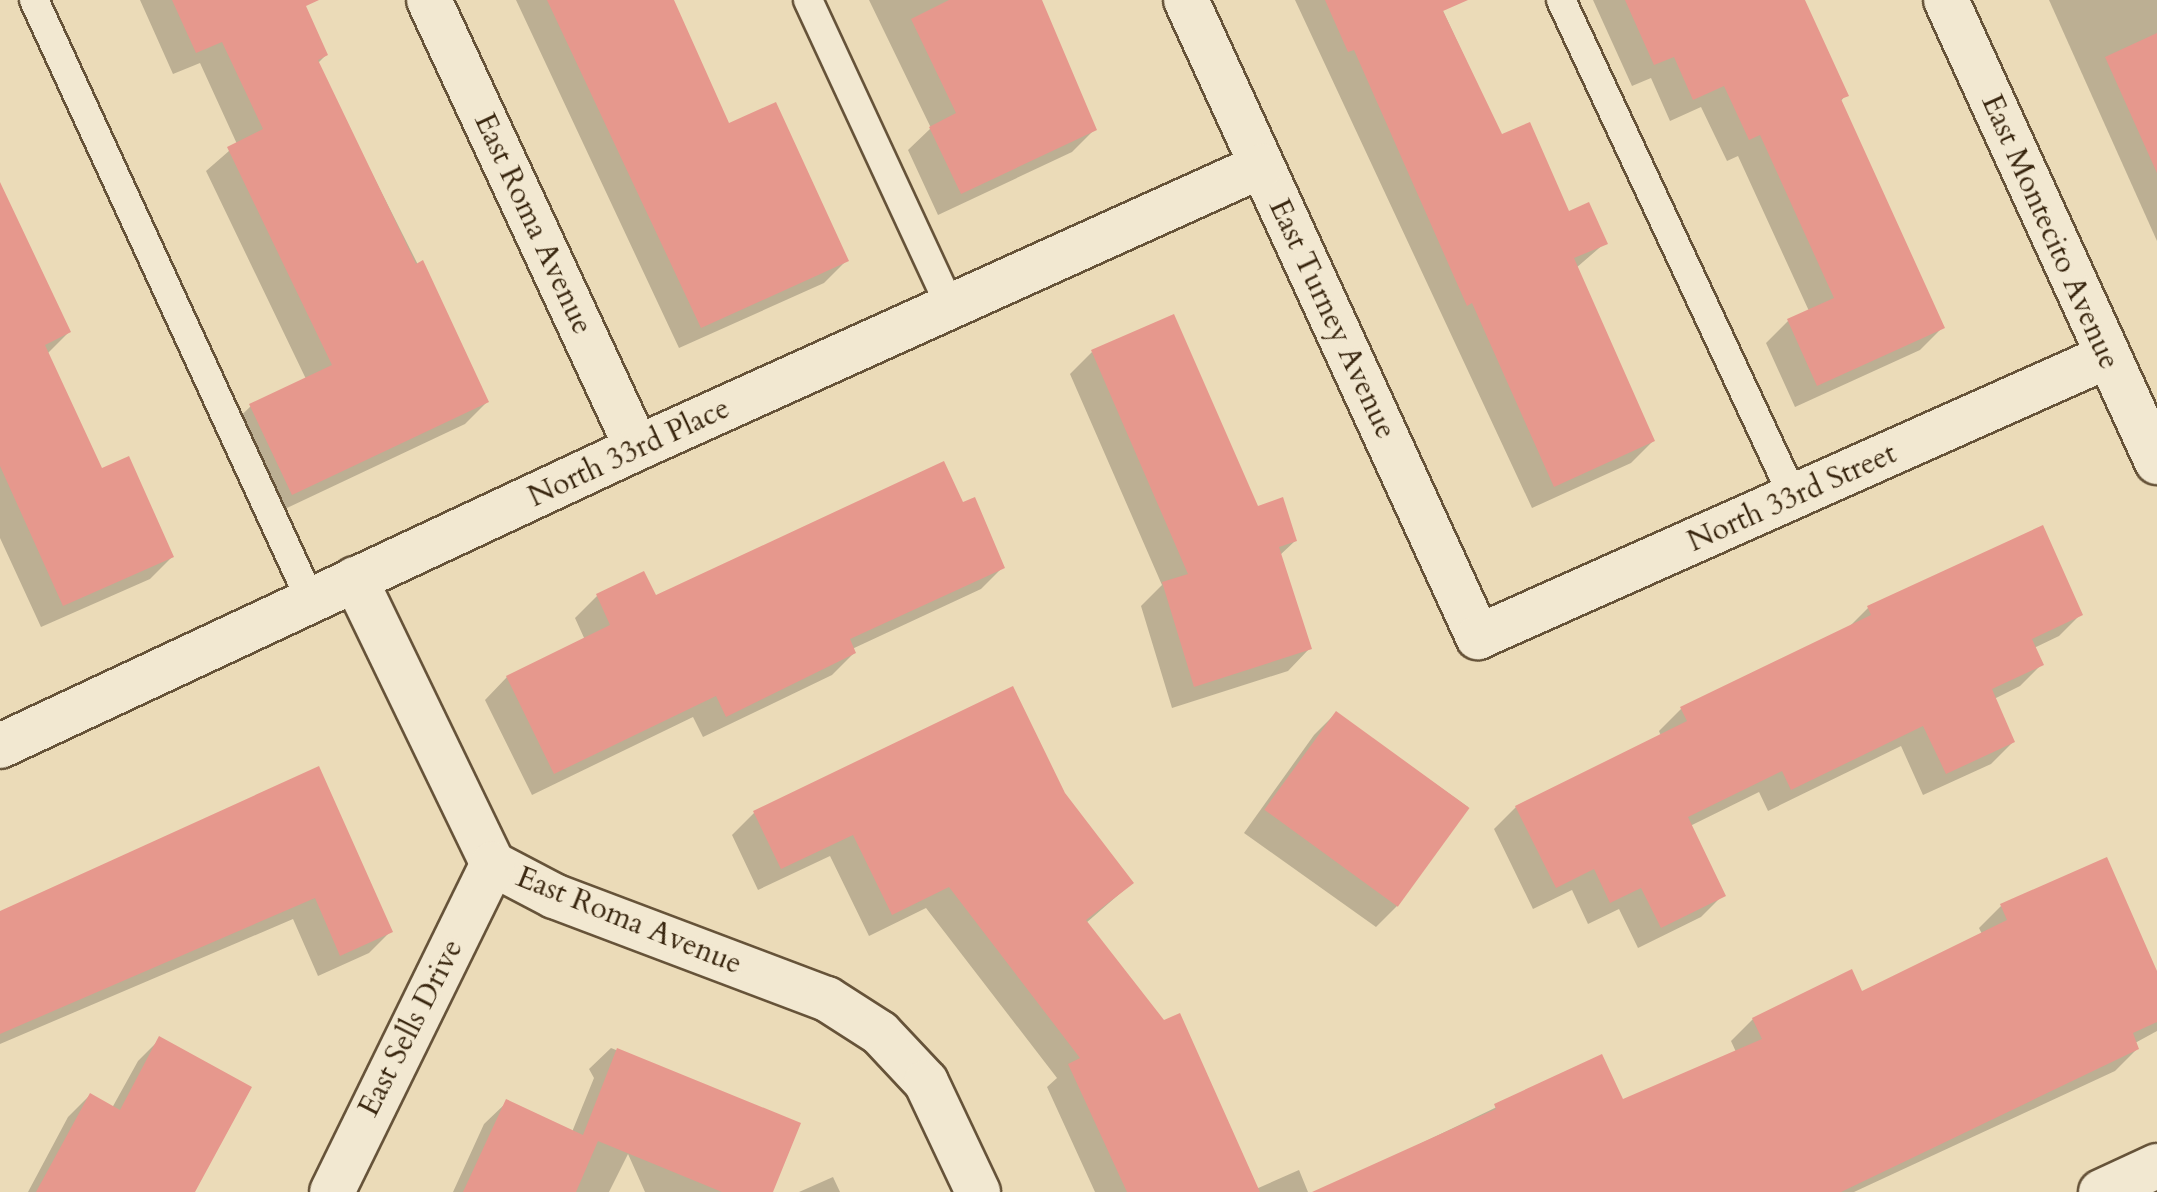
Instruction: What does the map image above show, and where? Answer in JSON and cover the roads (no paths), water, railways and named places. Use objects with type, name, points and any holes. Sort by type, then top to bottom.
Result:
[{"type":"street","name":"East Roma Avenue","points":[[429,0],[637,448]]},
{"type":"street","name":"East Turney Avenue","points":[[1186,0],[1478,637]]},
{"type":"street","name":"East Montecito Avenue","points":[[1946,0],[2106,357],[2157,462]]},
{"type":"street","name":"North 33rd Place","points":[[3,737],[311,601],[637,448],[1261,166]]},
{"type":"street","name":"North 33rd Street","points":[[1478,637],[2106,357]]},
{"type":"street","name":"East Roma Avenue","points":[[355,579],[493,864],[554,896],[827,999],[880,1033],[926,1082],[978,1192]]},
{"type":"street","name":"East Sells Drive","points":[[332,1192],[493,864]]},
{"type":"street","points":[[2101,1192],[2157,1166]]},
{"type":"lane","points":[[34,0],[311,601]]},
{"type":"lane","points":[[808,0],[950,306]]},
{"type":"lane","points":[[1561,0],[1794,498]]}]
